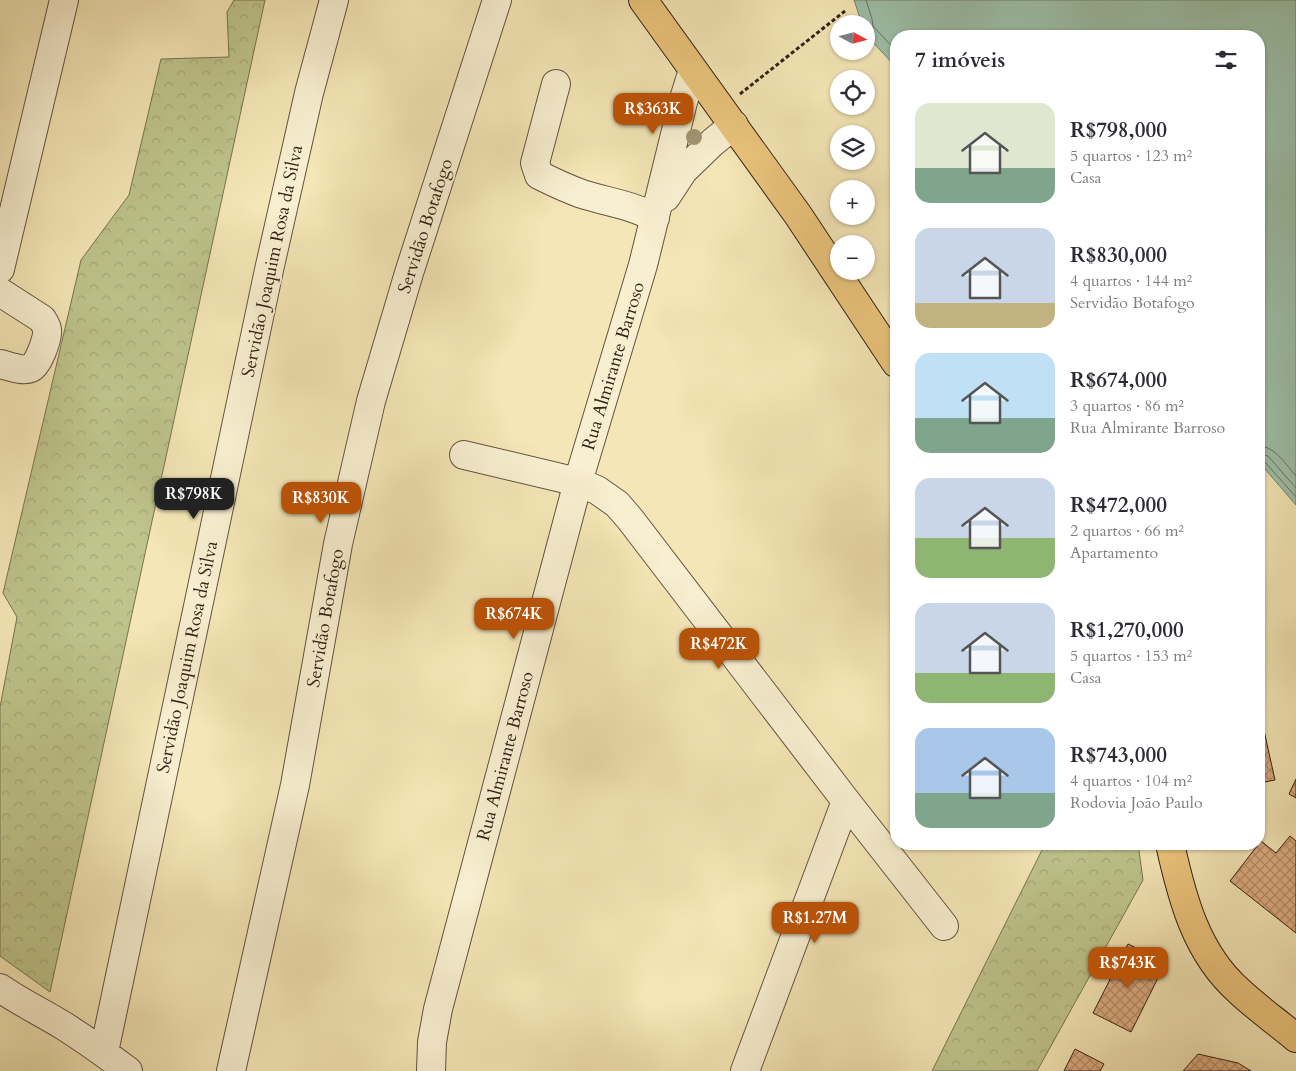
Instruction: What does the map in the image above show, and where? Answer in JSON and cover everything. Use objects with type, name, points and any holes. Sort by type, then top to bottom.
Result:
[{"type":"main road","points":[[643,0],[798,215],[890,354]]},
{"type":"main road","points":[[1171,850],[1184,902],[1193,926],[1208,955],[1238,991],[1296,1038]]},
{"type":"street","points":[[0,269],[64,0]]},
{"type":"street","name":"Servidão Joaquim Rosa da Silva","points":[[104,1052],[271,261],[309,93],[334,0]]},
{"type":"street","name":"Servidão Botafogo","points":[[231,1071],[295,785],[338,544],[367,419],[393,325],[497,0]]},
{"type":"street","name":"Rua Almirante Barroso","points":[[431,1071],[432,1042],[438,1009],[578,482],[643,266],[683,102],[693,70]]},
{"type":"street","points":[[556,84],[535,163],[539,175],[581,193],[655,216]]},
{"type":"street","name":"Rua Almirante Barroso","points":[[655,216],[683,171],[713,142],[728,117]]},
{"type":"street","points":[[0,292],[42,319],[47,333],[38,363],[32,368],[25,370],[0,364]]},
{"type":"street","points":[[464,455],[578,482],[597,490],[617,504],[944,926]]},
{"type":"street","points":[[745,1071],[846,801]]},
{"type":"street","points":[[0,988],[104,1052],[128,1071]]},
{"type":"path","points":[[728,117],[845,11]]},
{"type":"green space","points":[[234,0],[265,0],[50,992],[0,956],[0,707],[17,617],[3,593],[81,260],[129,195],[161,59],[229,57],[227,12]]},
{"type":"green space","points":[[1042,850],[1139,850],[1143,880],[1037,1071],[932,1071]]},
{"type":"water","points":[[854,0],[1296,0],[1296,505],[1265,469],[1265,30],[890,30],[890,61],[875,45],[875,15],[859,15]]},
{"type":"building","points":[[1265,735],[1275,780],[1265,782]]},
{"type":"building","points":[[1296,779],[1296,798],[1289,794]]},
{"type":"building","points":[[1290,836],[1296,841],[1296,933],[1230,881],[1254,850],[1265,850],[1265,844],[1276,853]]},
{"type":"building","points":[[1128,944],[1157,958],[1150,974],[1158,978],[1131,1032],[1093,1013]]},
{"type":"building","points":[[1075,1049],[1104,1064],[1100,1071],[1064,1071]]},
{"type":"building","points":[[1198,1054],[1238,1063],[1251,1071],[1183,1071]]}]
